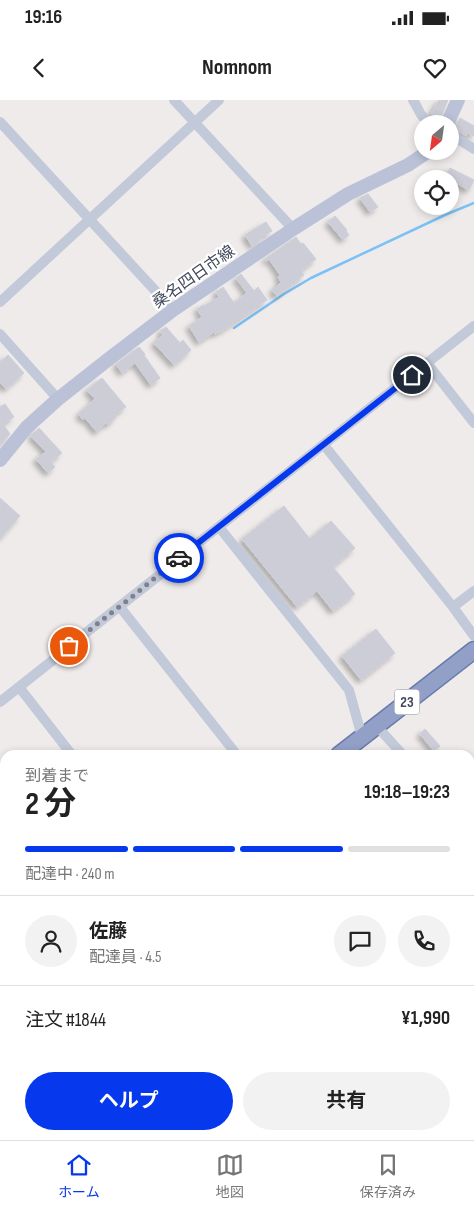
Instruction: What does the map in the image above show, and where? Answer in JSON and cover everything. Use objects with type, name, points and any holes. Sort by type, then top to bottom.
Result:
[{"type":"highway","name":"23","points":[[345,750],[474,650]]},
{"type":"highway","name":"23","points":[[360,750],[474,661]]},
{"type":"main road","points":[[452,115],[458,100]]},
{"type":"main road","name":"桑名四日市線","points":[[0,460],[27,427],[58,399],[173,310],[292,229],[348,194],[416,160]]},
{"type":"street","points":[[174,100],[292,229]]},
{"type":"street","points":[[0,302],[218,100]]},
{"type":"street","points":[[415,101],[420,115]]},
{"type":"street","points":[[0,122],[173,310]]},
{"type":"street","points":[[459,140],[474,149]]},
{"type":"street","points":[[0,702],[271,485],[474,326]]},
{"type":"street","points":[[0,334],[58,399]]},
{"type":"street","points":[[427,364],[474,424]]},
{"type":"street","points":[[324,445],[474,636]]},
{"type":"street","points":[[219,527],[349,690],[362,737]]},
{"type":"street","points":[[453,607],[474,591]]},
{"type":"street","points":[[120,607],[233,750]]},
{"type":"street","points":[[19,688],[68,750]]},
{"type":"street","points":[[383,732],[399,750]]},
{"type":"building","points":[[439,100],[448,100],[442,115],[431,114]]},
{"type":"building","points":[[460,118],[474,126],[474,136],[468,133],[466,136],[459,132]]},
{"type":"building","points":[[459,172],[474,180],[469,190],[459,185]]},
{"type":"building","points":[[368,194],[378,207],[370,212],[360,198]]},
{"type":"building","points":[[335,216],[349,235],[343,240],[328,222]]},
{"type":"building","points":[[266,222],[272,231],[252,246],[245,235]]},
{"type":"building","points":[[296,237],[316,259],[301,271],[304,275],[277,296],[272,291],[281,282],[278,277],[280,275],[269,259],[266,261],[265,259]]},
{"type":"building","points":[[241,274],[254,291],[258,287],[267,300],[223,330],[215,334],[214,332],[199,342],[189,326],[202,317],[197,309],[219,297],[216,292],[223,287],[234,303],[247,293],[236,278]]},
{"type":"building","points":[[166,327],[180,343],[183,340],[191,350],[174,365],[154,343],[163,335],[160,331]]},
{"type":"building","points":[[139,347],[160,378],[151,385],[135,363],[122,373],[116,364]]},
{"type":"building","points":[[8,355],[24,373],[6,389],[0,383],[0,363]]},
{"type":"building","points":[[102,378],[126,407],[115,415],[116,417],[108,425],[106,423],[97,432],[79,414],[95,399],[87,390]]},
{"type":"building","points":[[5,404],[14,417],[3,424],[10,434],[0,445],[0,407]]},
{"type":"building","points":[[39,428],[62,453],[51,462],[55,467],[48,473],[36,459],[46,452],[31,436]]},
{"type":"building","points":[[0,498],[20,516],[0,539]]},
{"type":"building","points":[[284,506],[310,539],[331,521],[355,548],[333,567],[355,594],[333,611],[317,591],[297,607],[242,539]]},
{"type":"building","points":[[376,629],[395,653],[361,680],[342,656]]},
{"type":"building","points":[[425,729],[440,746],[433,750],[420,734]]},
{"type":"waterway","points":[[234,328],[311,278],[474,203]]},
{"type":"way so far","points":[[69,646],[179,558]]},
{"type":"route","points":[[179,558],[412,375]]}]
